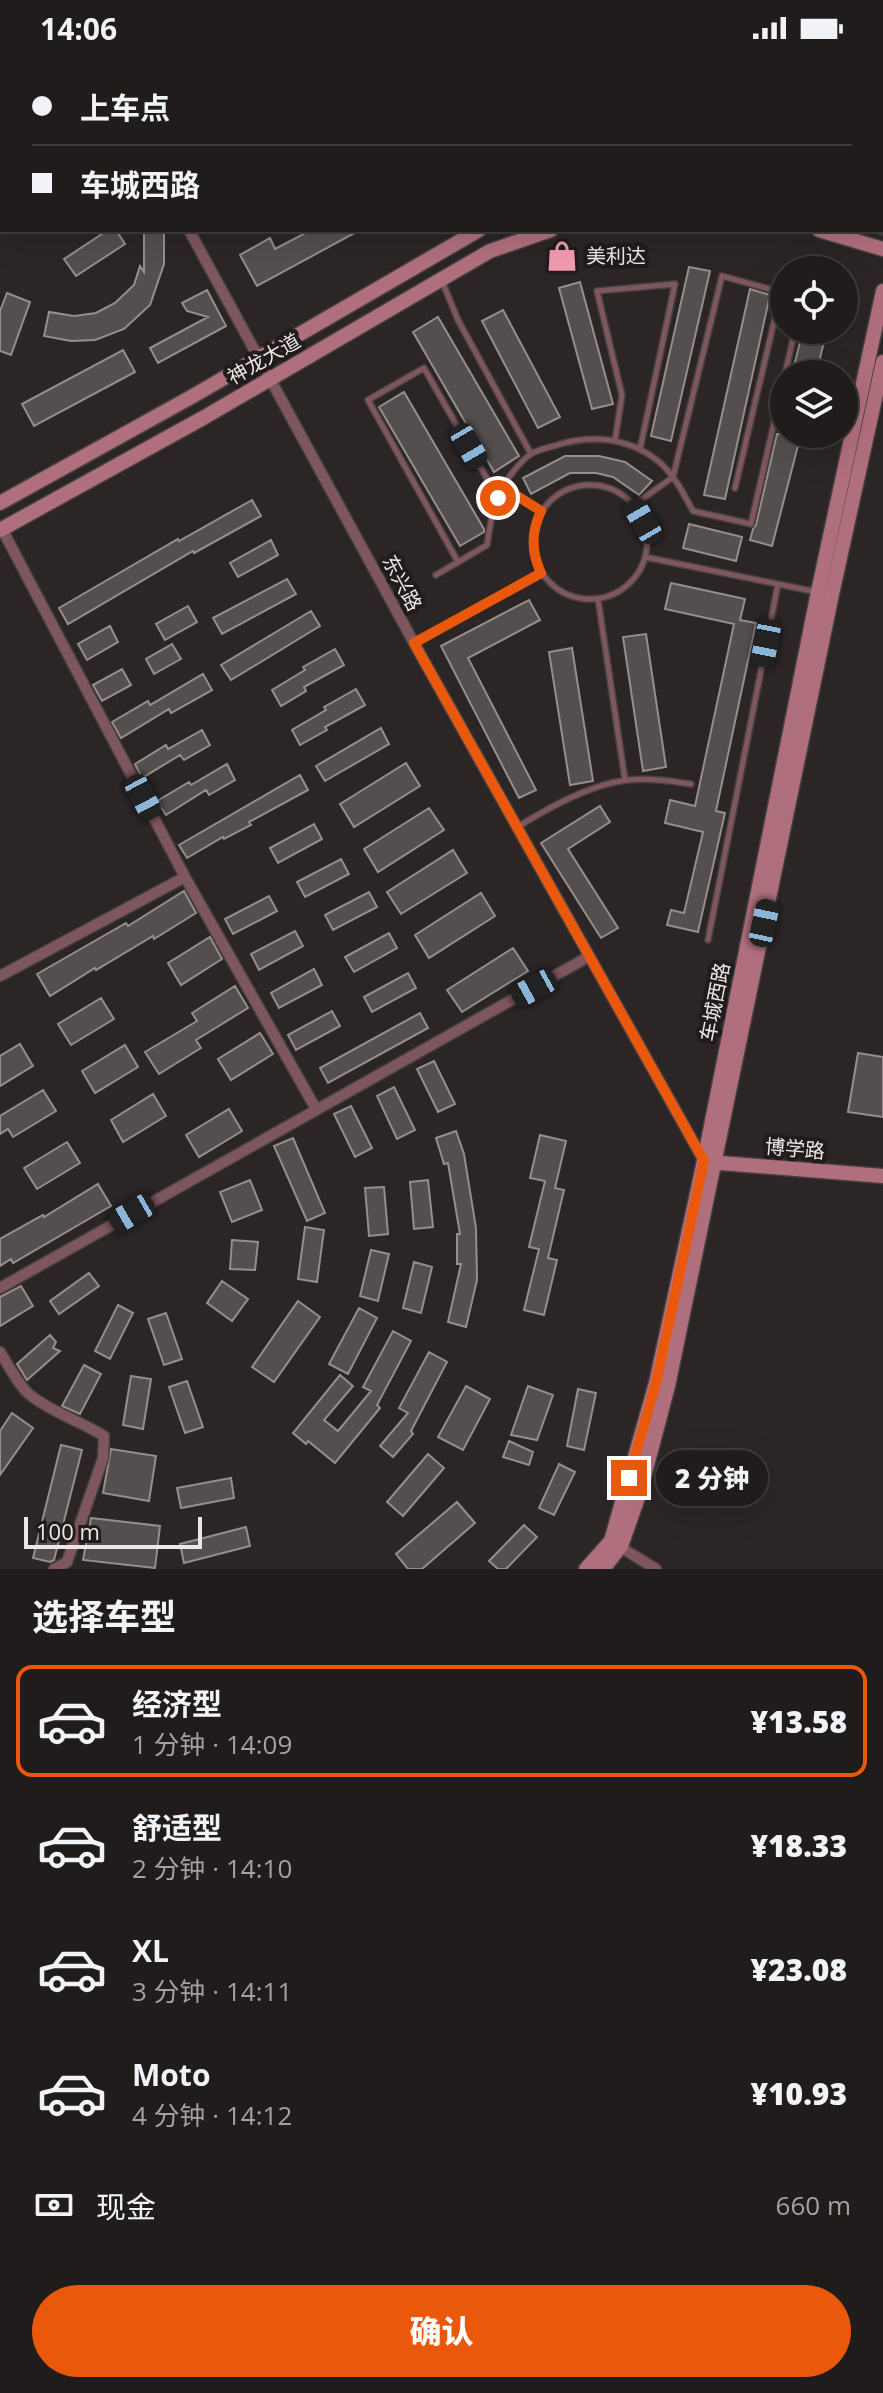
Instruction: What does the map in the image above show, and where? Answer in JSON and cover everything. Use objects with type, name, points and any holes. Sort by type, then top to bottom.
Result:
[{"type":"main road","name":"神龙大道","points":[[0,503],[476,232]]},
{"type":"main road","name":"神龙大道","points":[[1,529],[490,251],[545,232]]},
{"type":"main road","points":[[826,232],[883,249]]},
{"type":"main road","name":"车城西路","points":[[603,1569],[640,1492],[668,1386],[883,291]]},
{"type":"main road","name":"车城西路","points":[[825,593],[883,362]]},
{"type":"main road","name":"博学路","points":[[710,1162],[883,1176]]},
{"type":"main road","name":"车城西路","points":[[586,1569],[616,1544]]},
{"type":"street","name":"东兴路","points":[[190,232],[588,957],[710,1162]]},
{"type":"street","points":[[1,529],[185,877],[316,1109]]},
{"type":"street","points":[[2,970],[185,877]]},
{"type":"street","points":[[0,1288],[588,957]]},
{"type":"street","points":[[0,1352],[28,1393],[65,1418],[104,1436],[103,1458],[67,1562],[54,1569]]},
{"type":"street","points":[[616,1544],[656,1569]]},
{"type":"lane","points":[[634,505],[673,477],[722,276],[770,289]]},
{"type":"lane","points":[[441,279],[458,320],[531,454]]},
{"type":"lane","points":[[615,440],[622,395],[597,291],[675,284],[640,449]]},
{"type":"lane","points":[[735,488],[770,342]]},
{"type":"lane","points":[[458,562],[368,400],[424,368],[498,498]]},
{"type":"lane","points":[[436,575],[487,545],[493,512],[503,487],[531,454],[569,441],[596,438],[615,440],[640,449],[660,463],[673,477],[693,511],[751,524],[770,442]]},
{"type":"lane","points":[[579,486],[609,488],[623,495],[634,505],[643,521],[647,539],[645,557],[633,581],[611,596],[598,599],[572,597],[549,583],[541,573],[533,548],[533,535],[541,511],[564,491],[579,486]]},
{"type":"lane","points":[[503,487],[541,511]]},
{"type":"lane","points":[[645,557],[825,593]]},
{"type":"lane","points":[[414,643],[541,573]]},
{"type":"lane","points":[[708,940],[778,584]]},
{"type":"lane","points":[[598,599],[625,780]]},
{"type":"lane","points":[[518,827],[567,799],[625,780],[649,779],[691,784]]},
{"type":"building","points":[[105,232],[117,232],[125,244],[76,276],[64,259]]},
{"type":"building","points":[[144,232],[164,232],[164,264],[150,305],[124,329],[95,340],[71,341],[44,336],[49,312],[74,316],[96,313],[115,303],[134,285],[140,266],[144,272]]},
{"type":"building","points":[[307,232],[356,232],[257,286],[240,255],[270,238],[275,249]]},
{"type":"building","points":[[689,267],[710,271],[671,441],[651,436]]},
{"type":"building","points":[[580,282],[613,404],[592,409],[559,288]]},
{"type":"building","points":[[750,289],[770,295],[725,499],[704,495]]},
{"type":"building","points":[[207,290],[226,326],[158,363],[150,348],[208,317],[187,311],[182,303]]},
{"type":"building","points":[[7,293],[30,302],[11,355],[0,351],[0,311]]},
{"type":"building","points":[[503,310],[560,417],[538,428],[482,321]]},
{"type":"building","points":[[438,317],[519,456],[494,472],[413,332]]},
{"type":"building","points":[[800,344],[824,344],[820,360],[796,360]]},
{"type":"building","points":[[123,350],[135,372],[34,426],[22,404]]},
{"type":"building","points":[[404,392],[484,529],[484,532],[460,546],[379,407]]},
{"type":"building","points":[[774,448],[797,448],[772,546],[750,540]]},
{"type":"building","points":[[565,456],[599,456],[625,462],[652,481],[639,495],[613,477],[596,473],[570,473],[531,494],[523,478]]},
{"type":"building","points":[[252,500],[261,516],[193,551],[68,624],[59,608]]},
{"type":"building","points":[[689,524],[742,537],[736,561],[683,548]]},
{"type":"building","points":[[271,540],[278,555],[238,577],[230,563]]},
{"type":"building","points":[[287,579],[296,594],[222,634],[213,618]]},
{"type":"building","points":[[671,583],[745,599],[740,620],[756,623],[716,811],[725,813],[698,932],[667,925],[671,910],[684,913],[703,832],[665,823],[670,800],[695,806],[734,624],[665,609]]},
{"type":"building","points":[[529,600],[540,620],[468,658],[536,790],[519,798],[441,646]]},
{"type":"building","points":[[188,606],[197,622],[165,640],[156,624]]},
{"type":"building","points":[[311,611],[320,626],[231,680],[221,665]]},
{"type":"building","points":[[110,626],[118,642],[87,660],[78,644]]},
{"type":"building","points":[[646,634],[666,767],[643,771],[623,637]]},
{"type":"building","points":[[172,644],[181,659],[154,674],[146,659]]},
{"type":"building","points":[[572,648],[593,781],[570,785],[549,652]]},
{"type":"building","points":[[335,649],[344,665],[304,687],[306,691],[281,706],[272,690]]},
{"type":"building","points":[[122,669],[131,685],[102,701],[93,685]]},
{"type":"building","points":[[203,674],[212,690],[171,713],[169,709],[121,738],[112,722],[148,701],[150,705]]},
{"type":"building","points":[[356,689],[365,705],[300,745],[292,730]]},
{"type":"building","points":[[381,728],[389,744],[325,781],[316,766]]},
{"type":"building","points":[[202,730],[210,745],[184,760],[180,755],[142,778],[135,764],[166,745],[168,749]]},
{"type":"building","points":[[406,763],[420,786],[354,827],[340,804]]},
{"type":"building","points":[[227,764],[235,780],[209,795],[206,790],[166,815],[157,801]]},
{"type":"building","points":[[300,775],[308,790],[249,822],[251,825],[187,858],[179,845]]},
{"type":"building","points":[[600,806],[610,822],[568,849],[618,928],[601,938],[541,843]]},
{"type":"building","points":[[429,808],[444,830],[378,872],[364,849]]},
{"type":"building","points":[[314,824],[322,839],[278,863],[270,848]]},
{"type":"building","points":[[453,850],[467,873],[401,914],[387,892]]},
{"type":"building","points":[[341,859],[349,874],[305,897],[297,882]]},
{"type":"building","points":[[184,891],[196,913],[50,996],[37,974],[126,923],[128,926]]},
{"type":"building","points":[[369,892],[377,907],[333,930],[325,915]]},
{"type":"building","points":[[481,893],[495,916],[429,958],[415,935]]},
{"type":"building","points":[[269,896],[277,911],[233,934],[225,919]]},
{"type":"building","points":[[295,931],[303,946],[259,970],[251,954]]},
{"type":"building","points":[[389,933],[397,948],[354,972],[345,957]]},
{"type":"building","points":[[210,937],[222,959],[181,985],[168,963]]},
{"type":"building","points":[[513,948],[528,971],[462,1012],[447,990]]},
{"type":"building","points":[[314,969],[322,985],[279,1008],[271,993]]},
{"type":"building","points":[[408,973],[416,988],[372,1012],[364,997]]},
{"type":"building","points":[[235,986],[248,1008],[196,1040],[201,1048],[159,1074],[145,1052],[197,1021],[192,1013]]},
{"type":"building","points":[[101,998],[114,1019],[71,1045],[58,1024]]},
{"type":"building","points":[[332,1011],[340,1026],[296,1050],[288,1035]]},
{"type":"building","points":[[420,1013],[428,1028],[328,1083],[320,1068]]},
{"type":"building","points":[[260,1033],[273,1054],[231,1080],[218,1059]]},
{"type":"building","points":[[20,1044],[33,1066],[0,1086],[0,1056]]},
{"type":"building","points":[[125,1045],[138,1067],[95,1093],[82,1071]]},
{"type":"building","points":[[858,1053],[883,1057],[883,1117],[848,1112]]},
{"type":"building","points":[[434,1061],[455,1104],[438,1112],[417,1069]]},
{"type":"building","points":[[394,1087],[415,1130],[397,1139],[377,1096]]},
{"type":"building","points":[[43,1090],[56,1111],[13,1137],[8,1129],[0,1134],[0,1116]]},
{"type":"building","points":[[153,1094],[166,1116],[123,1142],[111,1120]]},
{"type":"building","points":[[351,1106],[372,1148],[355,1157],[334,1114]]},
{"type":"building","points":[[229,1109],[242,1131],[199,1157],[186,1135]]},
{"type":"building","points":[[456,1131],[464,1154],[476,1228],[477,1280],[466,1327],[448,1322],[461,1264],[457,1264],[457,1234],[460,1234],[448,1163],[444,1164],[436,1138]]},
{"type":"building","points":[[540,1135],[566,1141],[555,1188],[564,1190],[548,1258],[557,1260],[544,1315],[524,1310],[539,1249],[529,1247],[545,1181],[530,1178]]},
{"type":"building","points":[[293,1138],[325,1213],[307,1221],[274,1146]]},
{"type":"building","points":[[67,1142],[80,1163],[37,1189],[24,1168]]},
{"type":"building","points":[[250,1180],[262,1210],[232,1222],[220,1192]]},
{"type":"building","points":[[428,1180],[433,1227],[414,1229],[410,1182]]},
{"type":"building","points":[[98,1184],[111,1206],[13,1263],[11,1259],[0,1266],[0,1239]]},
{"type":"building","points":[[384,1187],[388,1234],[369,1236],[365,1188]]},
{"type":"building","points":[[305,1227],[324,1230],[317,1282],[298,1279]]},
{"type":"building","points":[[232,1240],[258,1242],[255,1270],[230,1269]]},
{"type":"building","points":[[371,1250],[389,1254],[378,1301],[360,1296]]},
{"type":"building","points":[[414,1262],[432,1267],[421,1313],[403,1308]]},
{"type":"building","points":[[89,1273],[99,1286],[59,1314],[50,1301]]},
{"type":"building","points":[[222,1281],[248,1299],[232,1321],[207,1303]]},
{"type":"building","points":[[21,1286],[33,1306],[0,1326],[0,1297]]},
{"type":"building","points":[[298,1301],[320,1317],[274,1382],[252,1367]]},
{"type":"building","points":[[118,1305],[133,1313],[110,1359],[95,1351]]},
{"type":"building","points":[[359,1308],[377,1318],[348,1374],[329,1364]]},
{"type":"building","points":[[166,1313],[182,1359],[164,1365],[148,1319]]},
{"type":"building","points":[[393,1331],[411,1341],[377,1405],[380,1408],[335,1463],[293,1433],[340,1375],[353,1386],[324,1420],[338,1431],[371,1391],[363,1387]]},
{"type":"building","points":[[50,1335],[56,1342],[53,1348],[60,1351],[27,1380],[17,1364]]},
{"type":"building","points":[[429,1352],[447,1362],[411,1431],[413,1434],[393,1457],[380,1446],[408,1413],[399,1408]]},
{"type":"building","points":[[84,1365],[101,1374],[80,1414],[62,1406]]},
{"type":"building","points":[[131,1376],[151,1379],[143,1429],[123,1425]]},
{"type":"building","points":[[187,1381],[203,1427],[185,1433],[169,1387]]},
{"type":"building","points":[[466,1386],[490,1399],[463,1450],[438,1437]]},
{"type":"building","points":[[528,1386],[553,1395],[537,1440],[511,1435]]},
{"type":"building","points":[[578,1389],[596,1393],[584,1450],[567,1446]]},
{"type":"building","points":[[12,1413],[33,1428],[0,1475],[0,1431]]},
{"type":"building","points":[[509,1441],[533,1452],[529,1465],[503,1457]]},
{"type":"building","points":[[61,1445],[82,1450],[54,1560],[50,1562],[33,1558]]},
{"type":"building","points":[[111,1449],[156,1456],[149,1501],[103,1493]]},
{"type":"building","points":[[428,1454],[444,1468],[403,1516],[387,1502]]},
{"type":"building","points":[[559,1464],[575,1472],[554,1515],[539,1508]]},
{"type":"building","points":[[231,1478],[234,1498],[181,1508],[177,1488]]},
{"type":"building","points":[[457,1502],[475,1523],[422,1569],[408,1569],[396,1554]]},
{"type":"building","points":[[91,1518],[160,1526],[155,1568],[83,1560]]},
{"type":"building","points":[[524,1525],[537,1537],[506,1569],[498,1569],[489,1561]]},
{"type":"building","points":[[246,1527],[250,1546],[184,1563],[180,1544]]},
{"type":"place","name":"美利达","points":[[562,256]]},
{"type":"route","points":[[498,498],[503,487],[541,511],[533,535],[535,561],[541,573],[414,643],[704,1161],[656,1383],[629,1478]]}]
